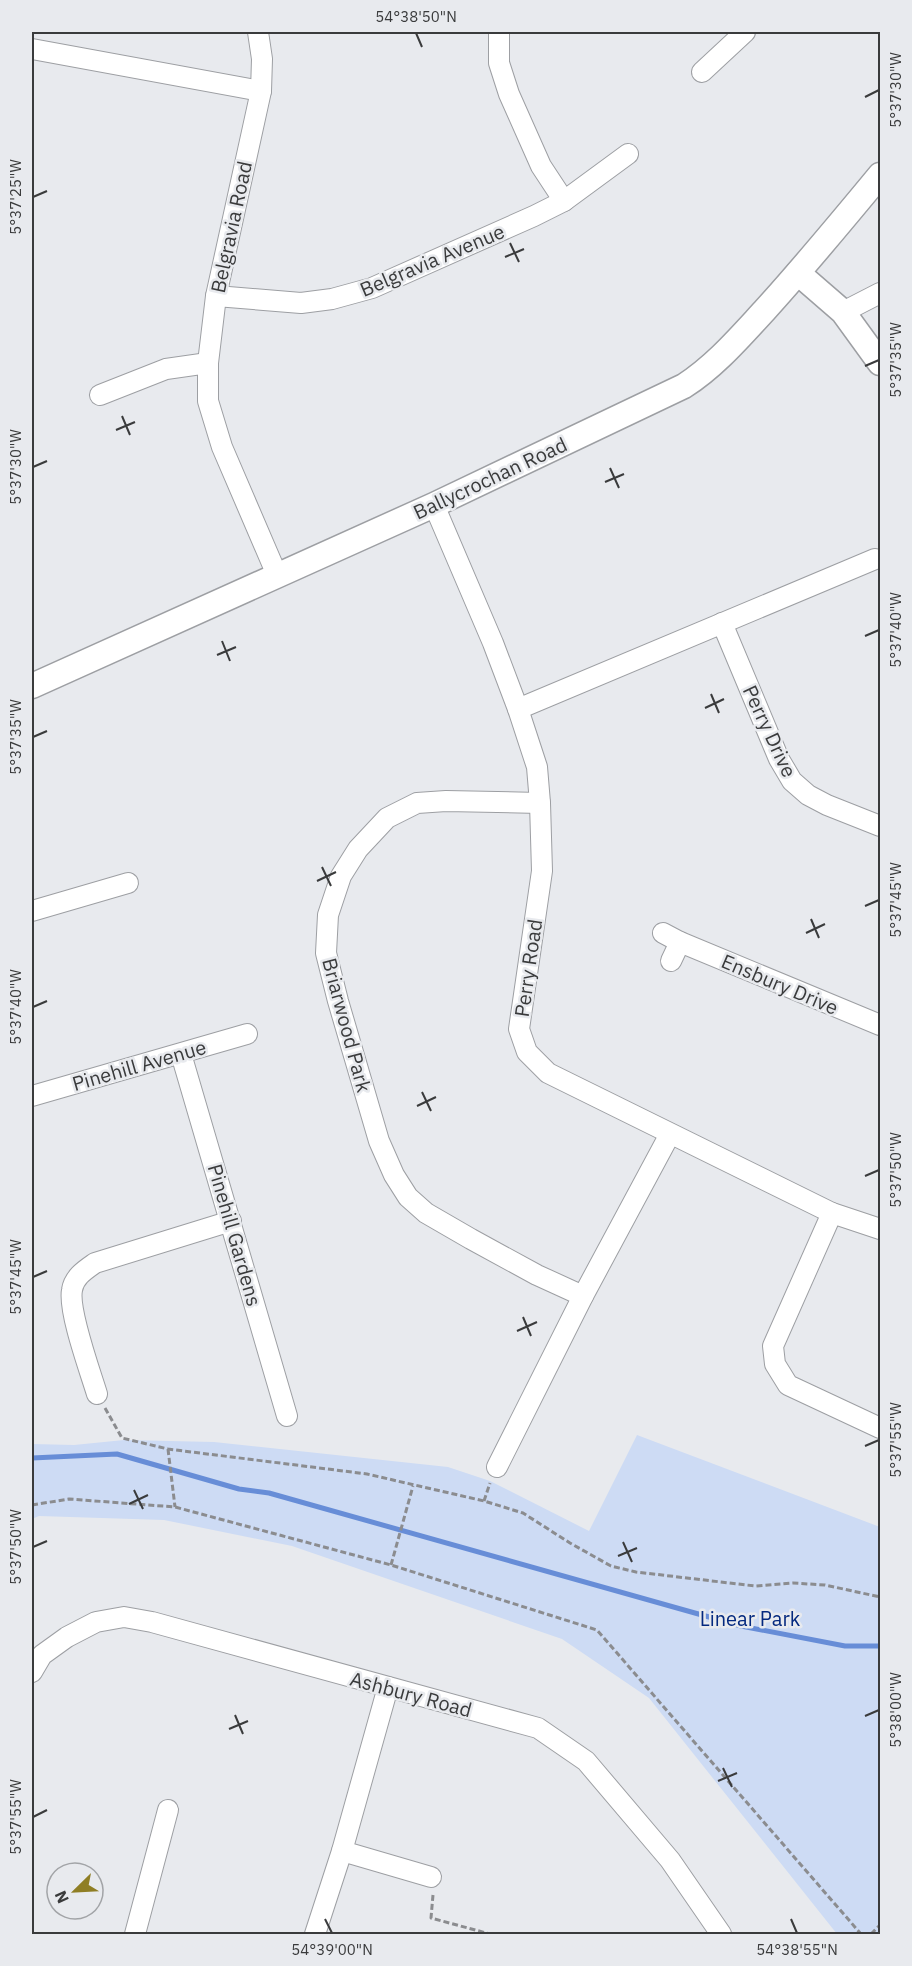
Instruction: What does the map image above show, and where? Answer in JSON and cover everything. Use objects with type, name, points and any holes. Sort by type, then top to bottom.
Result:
[{"type":"street","name":"Belgravia Road","points":[[258,32],[262,59],[261,91],[216,296],[208,363],[208,401],[222,447],[277,575]]},
{"type":"street","points":[[499,32],[499,63],[509,94],[541,166],[564,201]]},
{"type":"street","points":[[702,72],[745,32]]},
{"type":"street","points":[[32,49],[261,91]]},
{"type":"street","name":"Belgravia Avenue","points":[[216,296],[301,303],[332,299],[372,288],[564,201],[628,154]]},
{"type":"street","name":"Ballycrochan Road","points":[[32,686],[434,505],[684,386],[728,350],[798,273],[880,175]]},
{"type":"street","points":[[798,273],[843,312],[880,363]]},
{"type":"street","points":[[843,312],[880,293]]},
{"type":"street","points":[[100,395],[166,369],[208,363]]},
{"type":"street","name":"Perry Road","points":[[434,505],[493,644],[537,767],[542,871],[519,1029],[527,1052],[548,1073],[832,1212],[880,1229]]},
{"type":"street","points":[[518,709],[875,559]]},
{"type":"street","name":"Perry Drive","points":[[722,623],[779,759],[792,781],[808,795],[827,805],[880,826]]},
{"type":"street","name":"Briarwood Park","points":[[540,803],[446,801],[417,803],[387,818],[358,849],[341,876],[328,915],[326,953],[379,1141],[394,1175],[408,1197],[426,1213],[471,1239],[537,1275],[583,1296]]},
{"type":"street","points":[[32,911],[128,883]]},
{"type":"street","name":"Ensbury Drive","points":[[671,961],[671,937],[880,1025]]},
{"type":"street","name":"Pinehill Avenue","points":[[33,1090],[181,1054],[247,1034]]},
{"type":"street","name":"Pinehill Gardens","points":[[181,1054],[287,1416]]},
{"type":"street","points":[[497,1467],[583,1296],[670,1134]]},
{"type":"street","points":[[832,1212],[773,1346],[775,1364],[788,1384],[880,1428]]},
{"type":"street","points":[[97,1394],[71,1307],[72,1289],[79,1275],[95,1263],[231,1221]]},
{"type":"street","name":"Ashbury Road","points":[[32,1672],[42,1655],[68,1636],[96,1622],[124,1617],[163,1625],[538,1728],[586,1761],[670,1860],[721,1935]]},
{"type":"street","points":[[315,1935],[342,1851],[387,1687]]},
{"type":"street","points":[[135,1935],[168,1810]]},
{"type":"street","points":[[342,1851],[431,1877]]},
{"type":"path","points":[[97,1394],[122,1438],[168,1449],[367,1474],[484,1501],[523,1513],[610,1566],[636,1572],[755,1586],[793,1583],[825,1585],[880,1597]]},
{"type":"path","points":[[168,1449],[175,1507]]},
{"type":"path","points":[[391,1565],[412,1486]]},
{"type":"path","points":[[32,1506],[69,1499],[175,1507],[391,1565],[597,1630],[861,1935]]},
{"type":"path","points":[[431,1877],[433,1895],[431,1918],[490,1935]]},
{"type":"path","points":[[871,1935],[880,1925]]},
{"type":"green space","name":"Linear Park","points":[[637,1435],[880,1527],[880,1934],[837,1934],[649,1698],[562,1639],[292,1546],[164,1520],[39,1516],[32,1519],[32,1444],[74,1445],[124,1440],[214,1442],[448,1467],[490,1481],[589,1531]]},
{"type":"waterway","points":[[32,1458],[117,1454],[239,1489],[269,1493],[741,1626],[845,1646],[880,1646]]}]
